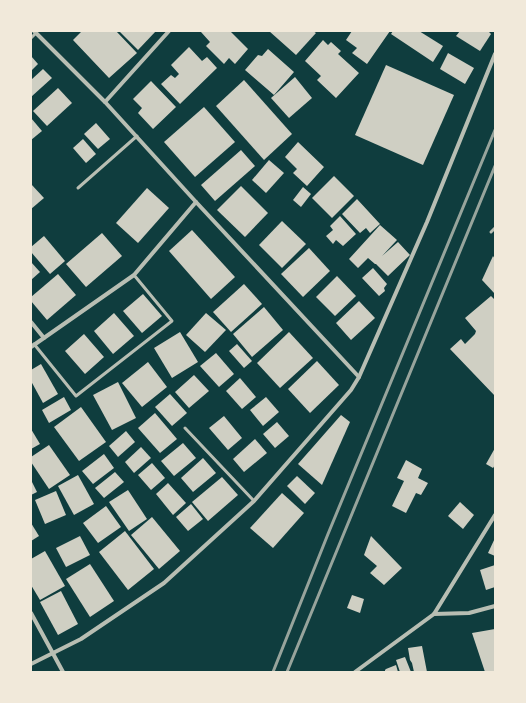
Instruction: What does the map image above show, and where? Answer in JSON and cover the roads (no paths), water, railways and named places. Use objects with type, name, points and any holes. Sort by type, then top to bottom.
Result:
[{"type":"street","points":[[105,102],[169,31]]},
{"type":"street","points":[[35,32],[137,136],[196,202],[359,377]]},
{"type":"street","points":[[31,664],[82,639],[164,583],[254,501],[351,390],[359,377],[427,222],[495,54]]},
{"type":"street","points":[[33,346],[134,275],[196,202]]},
{"type":"street","points":[[31,322],[44,338]]},
{"type":"street","points":[[354,672],[434,614],[495,515]]},
{"type":"street","points":[[434,614],[469,613],[495,606]]},
{"type":"street","points":[[31,613],[63,672]]},
{"type":"lane","points":[[31,38],[35,32]]},
{"type":"lane","points":[[78,188],[137,136]]},
{"type":"lane","points":[[491,232],[495,228]]},
{"type":"lane","points":[[33,346],[76,396],[172,321],[134,275]]},
{"type":"lane","points":[[185,428],[254,501]]},
{"type":"railway","points":[[273,672],[328,534],[495,130]]},
{"type":"railway","points":[[287,672],[495,166]]}]
